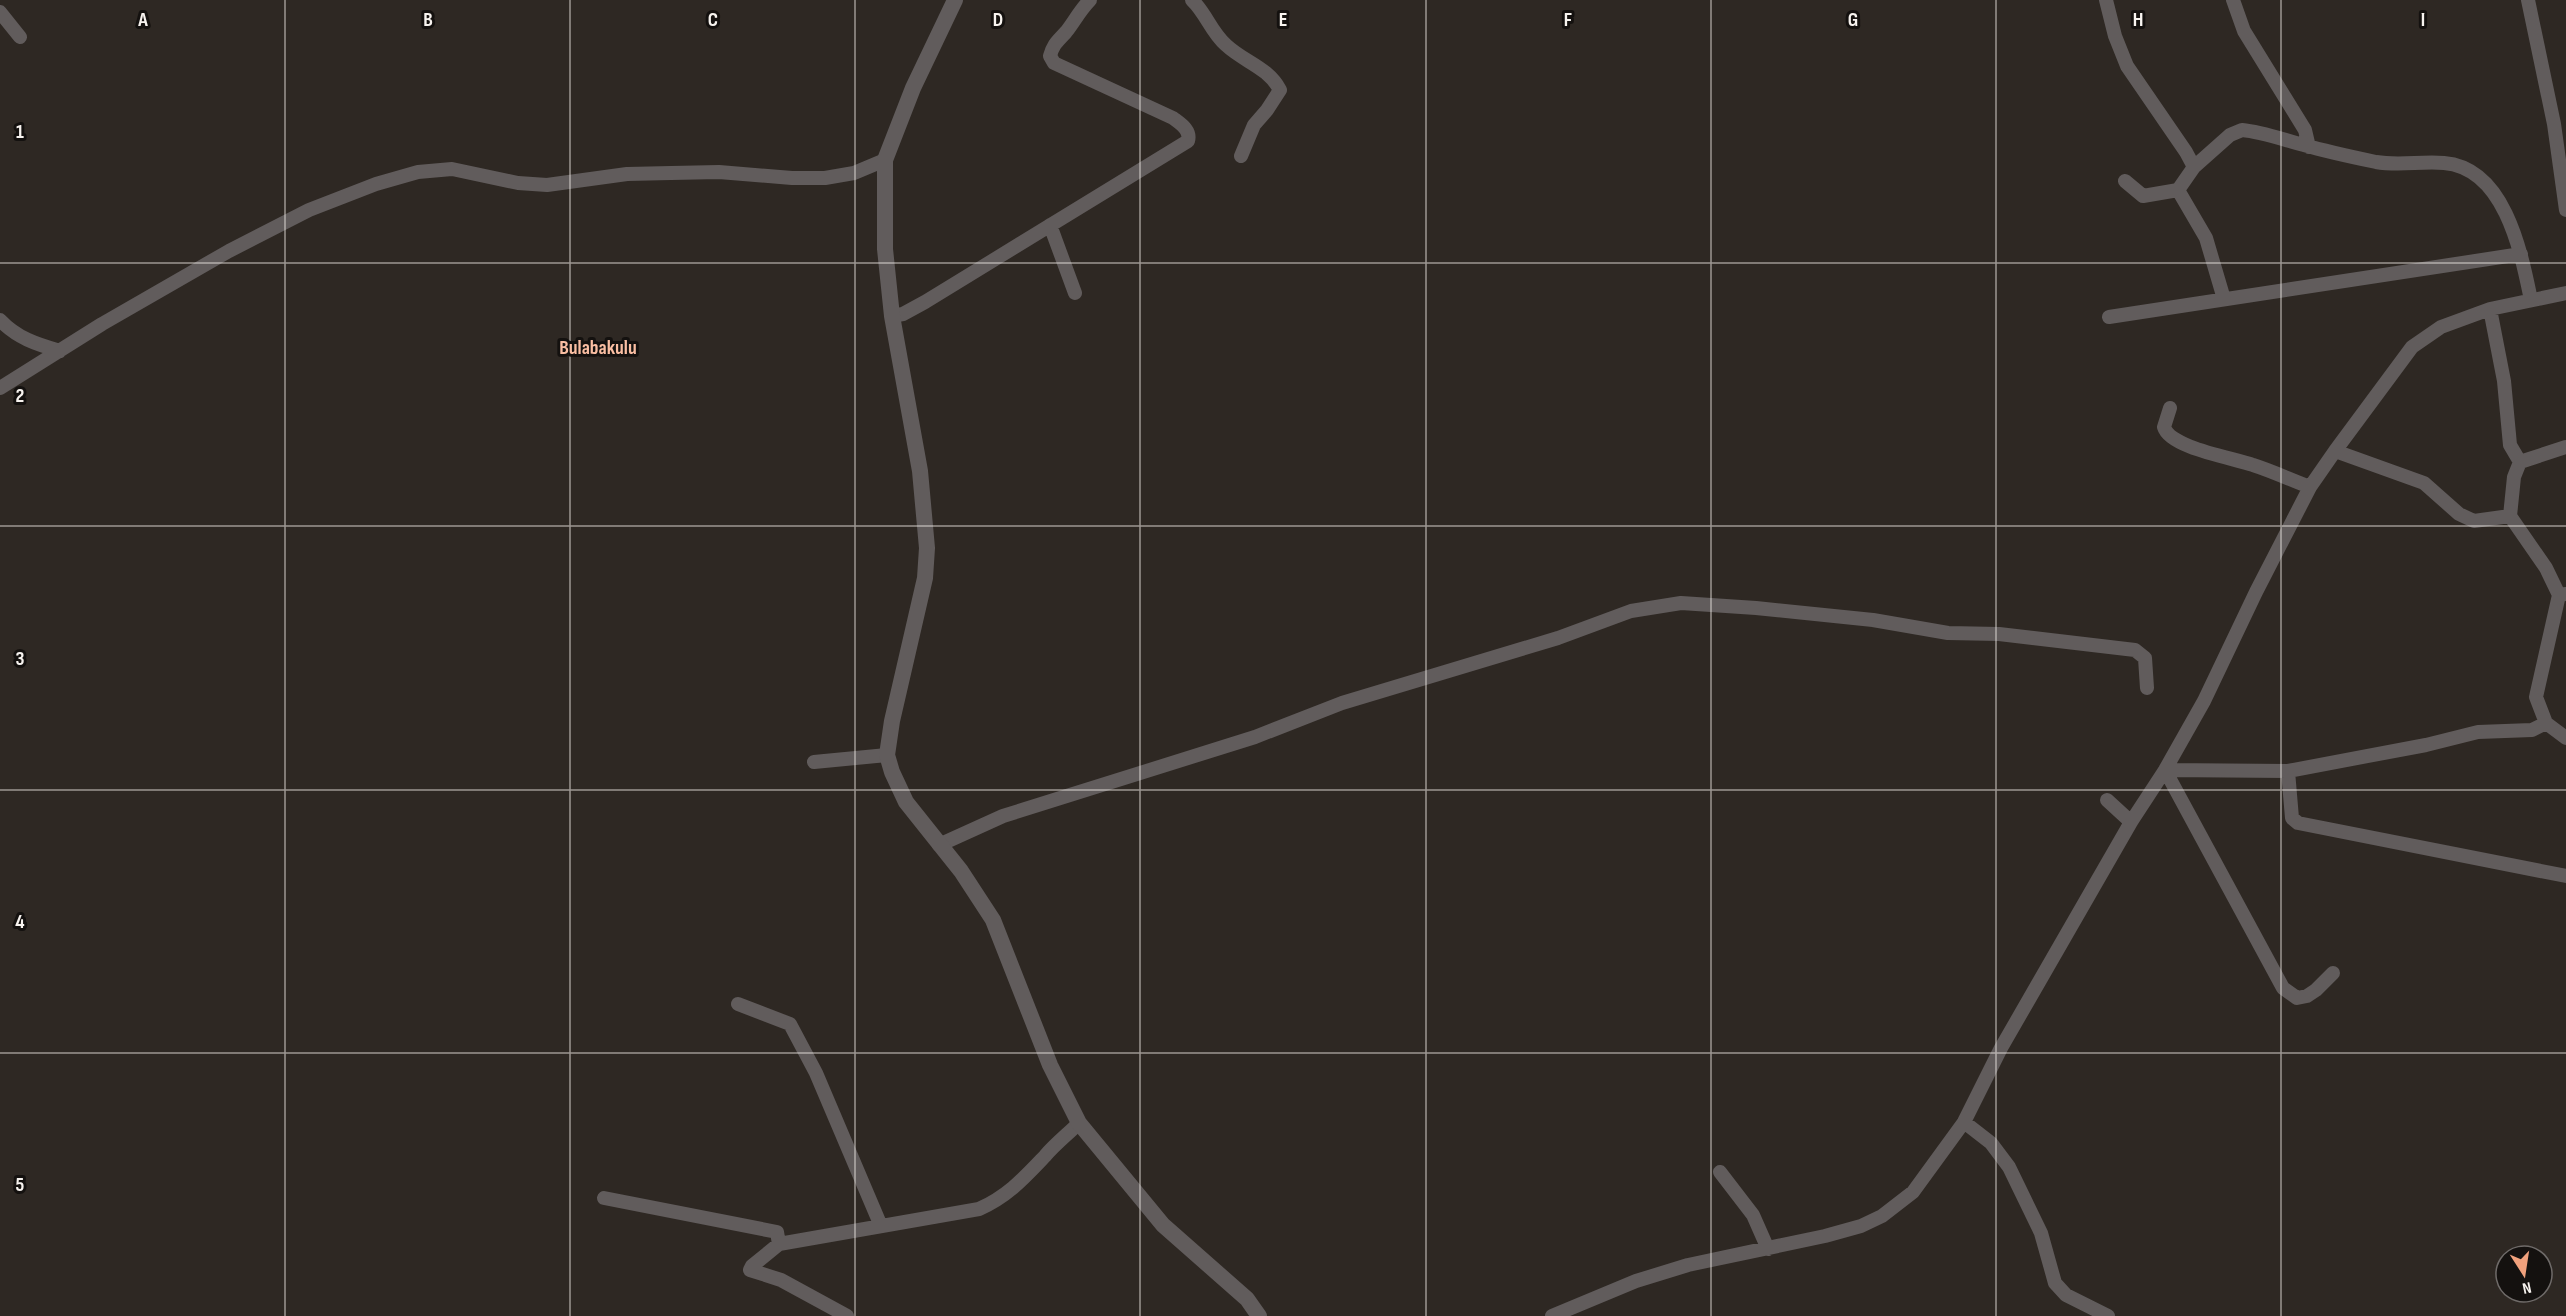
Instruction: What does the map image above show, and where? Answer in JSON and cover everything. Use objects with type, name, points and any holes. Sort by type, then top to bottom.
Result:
[{"type":"street","points":[[955,0],[913,88],[885,159],[885,249],[892,316],[920,471],[927,548],[925,578],[892,721],[887,755],[891,772],[906,802],[980,898],[993,920],[1047,1057],[1079,1124],[1162,1225],[1247,1299],[1259,1316]]},
{"type":"street","points":[[892,316],[903,314],[926,302],[1185,145],[1189,137],[1185,127],[1173,118],[1054,63],[1050,56],[1053,44],[1066,32],[1076,15],[1089,0]]},
{"type":"street","points":[[1191,0],[1203,11],[1211,27],[1226,45],[1273,77],[1280,90],[1268,110],[1254,124],[1241,156]]},
{"type":"street","points":[[2106,0],[2115,36],[2127,66],[2194,167]]},
{"type":"street","points":[[2233,0],[2244,31],[2305,130],[2309,147]]},
{"type":"street","points":[[2528,0],[2554,124],[2566,210]]},
{"type":"street","points":[[0,12],[20,37]]},
{"type":"street","points":[[2126,181],[2143,196],[2178,190],[2194,167],[2230,135],[2242,130],[2378,162],[2445,163],[2463,166],[2480,176],[2506,214],[2521,254],[2531,300]]},
{"type":"street","points":[[0,388],[229,251],[309,210],[376,184],[418,172],[452,169],[518,183],[547,185],[627,174],[671,172],[719,172],[792,178],[825,178],[854,173],[885,159]]},
{"type":"street","points":[[2178,190],[2206,238],[2224,299]]},
{"type":"street","points":[[1050,225],[1075,293]]},
{"type":"street","points":[[2109,317],[2521,254]]},
{"type":"street","points":[[1552,1316],[1663,1272],[1825,1236],[1882,1216],[1913,1192],[1964,1122],[2001,1048],[2132,822],[2166,770],[2204,701],[2253,598],[2310,487],[2335,451],[2412,347],[2441,327],[2490,309],[2566,293]]},
{"type":"street","points":[[2490,309],[2504,381],[2510,445],[2520,462]]},
{"type":"street","points":[[0,321],[13,334],[60,351]]},
{"type":"street","points":[[2169,408],[2164,427],[2171,436],[2200,450],[2253,465],[2310,487]]},
{"type":"street","points":[[2520,462],[2566,447]]},
{"type":"street","points":[[2335,451],[2424,483],[2459,514],[2474,521],[2510,516]]},
{"type":"street","points":[[2520,462],[2514,477],[2510,516],[2562,595],[2536,697],[2546,723],[2566,738]]},
{"type":"street","points":[[939,845],[1003,816],[1255,736],[1342,703],[1558,638],[1631,611],[1682,603],[1872,620],[1948,633],[1999,634],[2135,650],[2145,658],[2147,688]]},
{"type":"street","points":[[2166,770],[2288,771],[2426,745],[2478,732],[2532,730],[2546,723]]},
{"type":"street","points":[[814,762],[887,755]]},
{"type":"street","points":[[2166,770],[2283,988],[2297,998],[2307,996],[2332,973]]},
{"type":"street","points":[[2288,771],[2292,818],[2298,823],[2566,876]]},
{"type":"street","points":[[2107,800],[2132,822]]},
{"type":"street","points":[[738,1004],[790,1024],[816,1073],[881,1226]]},
{"type":"street","points":[[1964,1122],[1991,1143],[2009,1167],[2041,1233],[2055,1283],[2066,1295],[2108,1316]]},
{"type":"street","points":[[847,1316],[780,1280],[750,1270],[752,1266],[779,1244],[950,1216],[979,1209],[998,1200],[1027,1176],[1045,1155],[1079,1124]]},
{"type":"street","points":[[1720,1172],[1753,1215],[1768,1249]]},
{"type":"street","points":[[604,1198],[777,1232],[779,1244]]},
{"type":"district","name":"Bulabakulu","points":[[598,348]]}]
